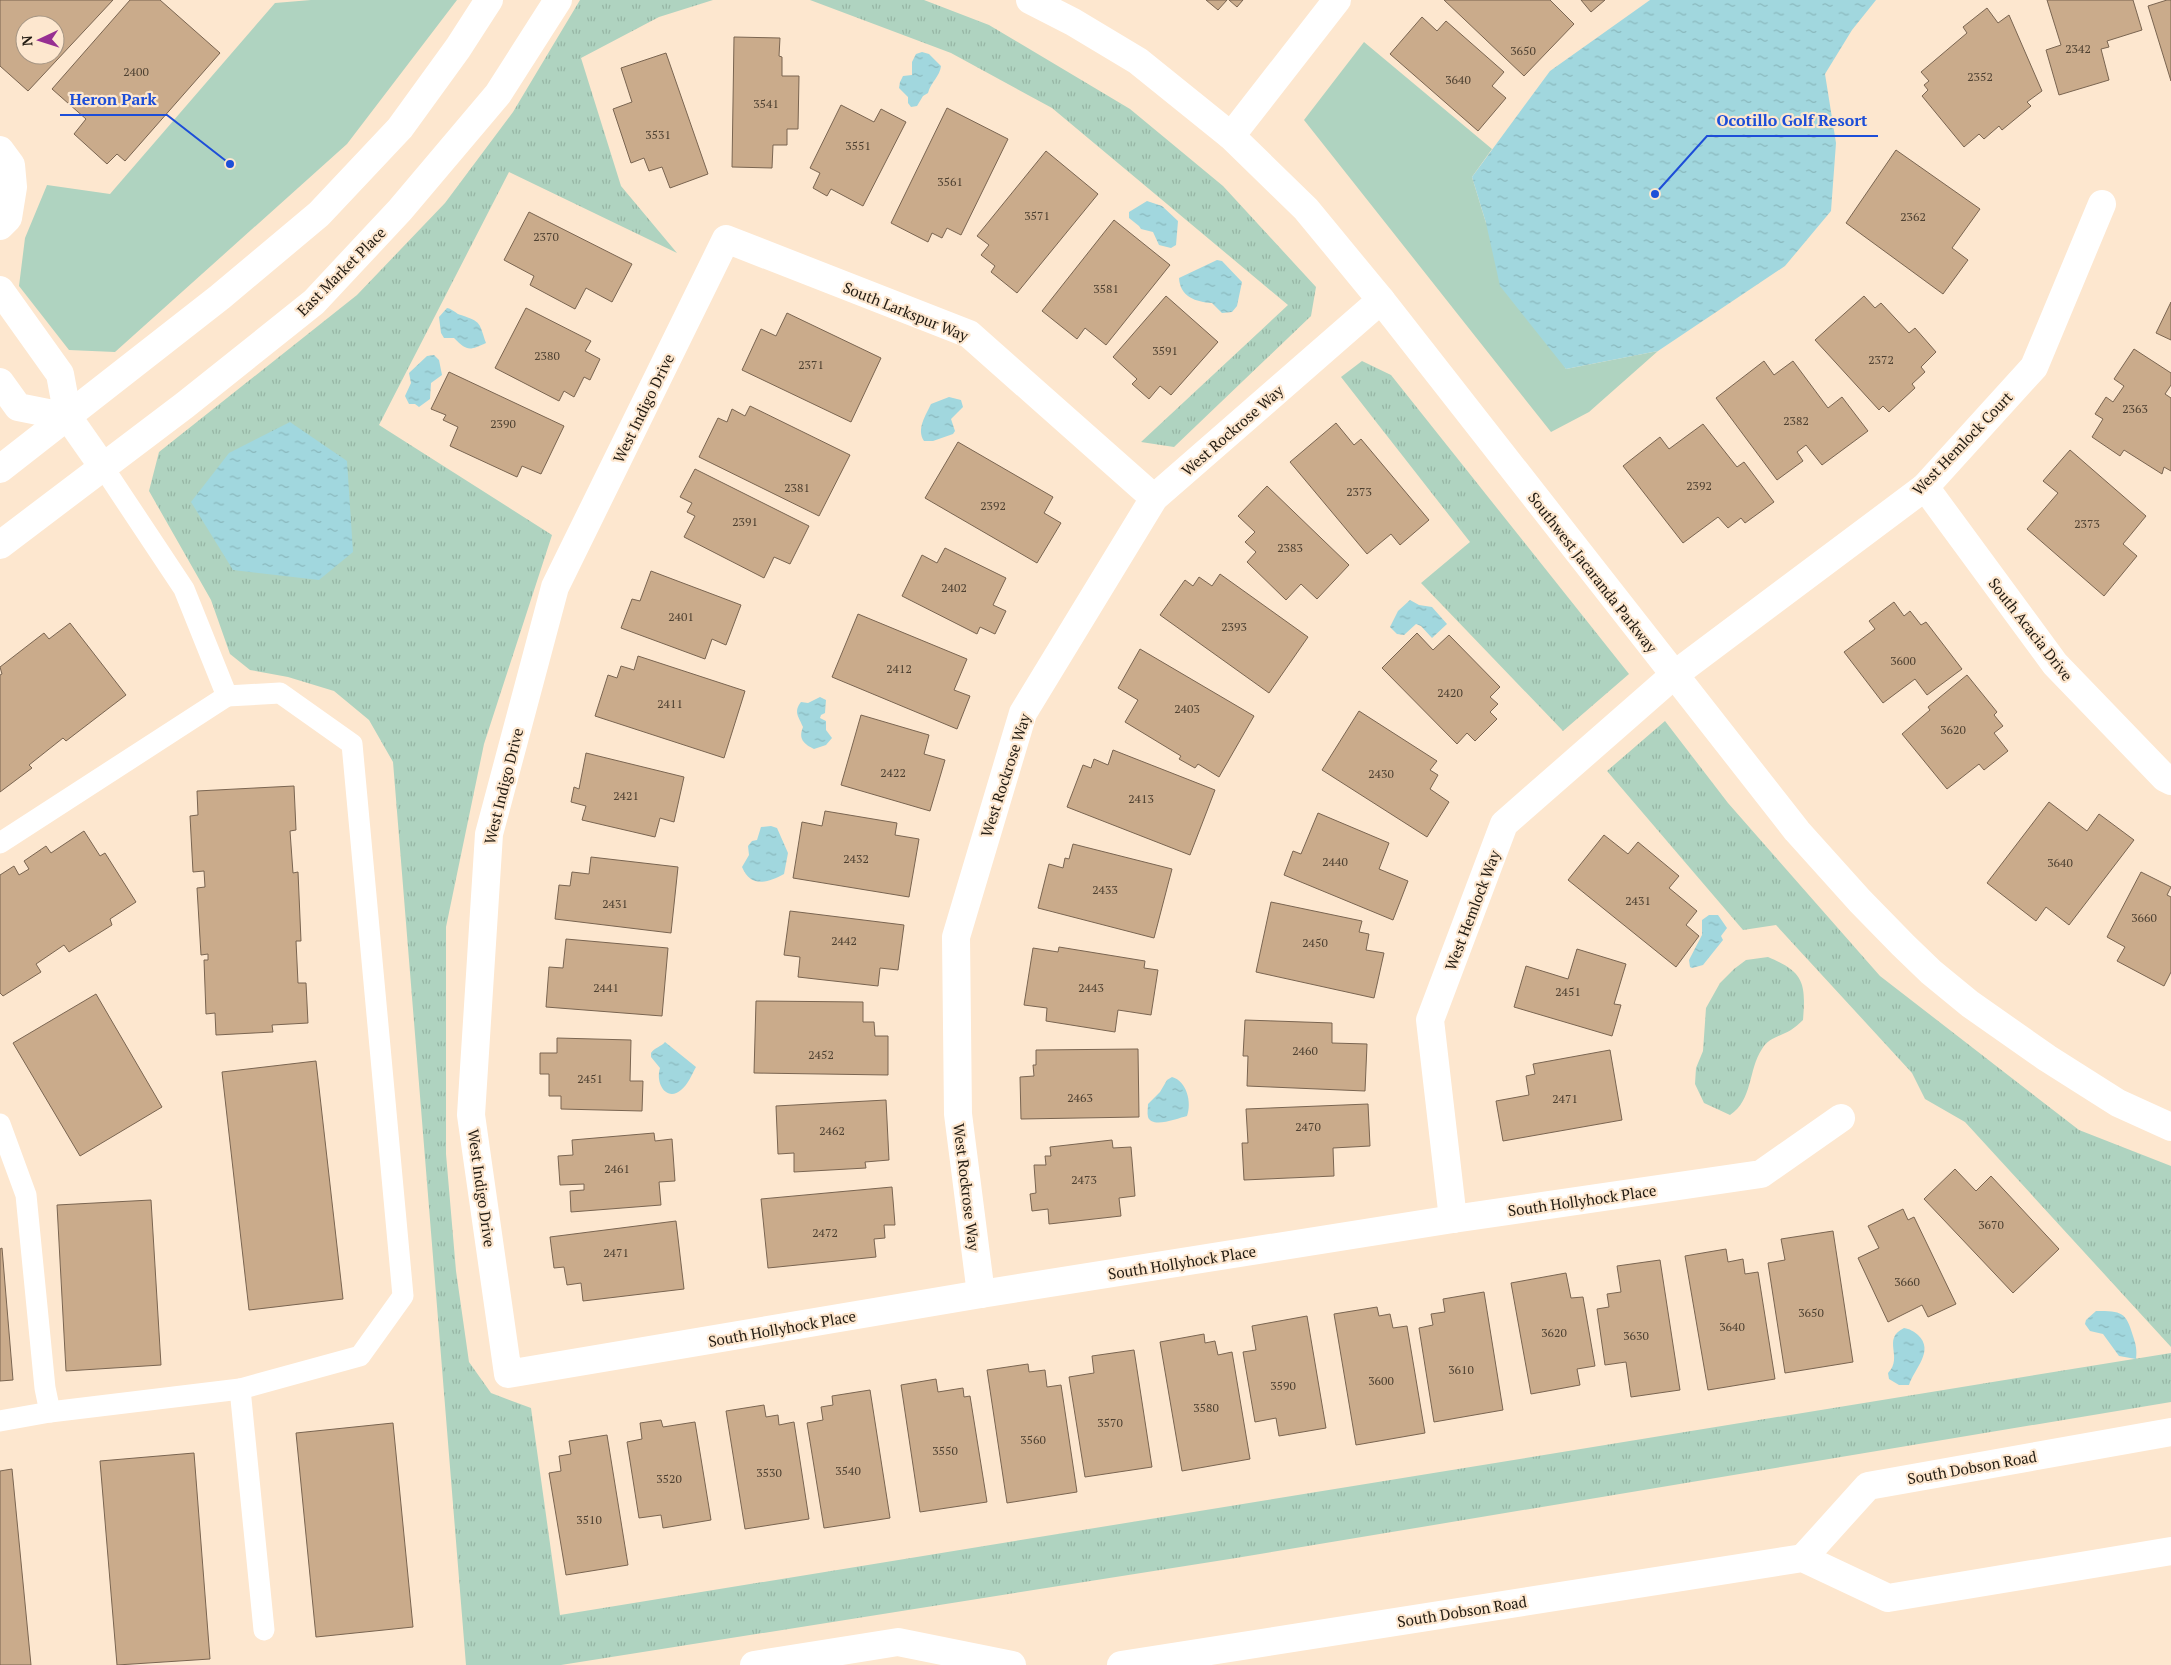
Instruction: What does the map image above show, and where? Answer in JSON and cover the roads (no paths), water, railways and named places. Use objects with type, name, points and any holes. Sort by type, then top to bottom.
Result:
[{"type":"street","points":[[0,469],[220,297],[319,214],[400,128],[458,48],[489,0]]},
{"type":"street","name":"East Market Place","points":[[0,544],[185,405],[314,302],[400,210],[498,94],[558,0]]},
{"type":"street","name":"Southwest Jacaranda Parkway","points":[[1030,0],[1073,22],[1138,61],[1231,136],[1306,208],[1797,831],[1860,901],[1931,972],[1970,1004],[2047,1058],[2118,1103],[2171,1127]]},
{"type":"street","points":[[1231,136],[1337,0]]},
{"type":"street","points":[[0,150],[11,166],[13,187],[8,218],[0,226]]},
{"type":"street","name":"West Hemlock Court","points":[[1674,675],[1924,487],[2034,367],[2102,204]]},
{"type":"street","name":"South Larkspur Way","points":[[726,239],[969,334],[1154,498]]},
{"type":"street","name":"West Indigo Drive","points":[[508,1374],[471,1115],[489,834],[555,587],[726,239]]},
{"type":"street","points":[[0,290],[60,374],[68,417],[103,467]]},
{"type":"street","name":"West Rockrose Way","points":[[981,1294],[958,1114],[956,937],[1023,713],[1154,498],[1380,300]]},
{"type":"street","points":[[0,382],[18,407],[68,417]]},
{"type":"street","name":"South Acacia Drive","points":[[1924,487],[2055,664],[2165,778],[2171,781]]},
{"type":"street","name":"West Hemlock Way","points":[[1453,1219],[1430,1020],[1504,824],[1674,675]]},
{"type":"street","name":"South Hollyhock Place","points":[[508,1374],[981,1294],[1453,1219],[1761,1174],[1841,1118]]},
{"type":"street","name":"South Dobson Road","points":[[1121,1665],[1804,1558],[1868,1486],[2171,1432]]},
{"type":"street","points":[[1804,1558],[1888,1598],[2171,1551]]},
{"type":"street","points":[[754,1665],[898,1642],[1012,1665]]},
{"type":"lane","points":[[103,467],[184,589],[227,696]]},
{"type":"lane","points":[[0,843],[227,696],[280,693],[352,744],[403,1296],[360,1356],[240,1389],[50,1412],[0,1421]]},
{"type":"lane","points":[[0,1124],[26,1195],[45,1388],[50,1412]]},
{"type":"lane","points":[[240,1389],[264,1630]]},
{"type":"water","points":[[1650,0],[1876,0],[1852,30],[1825,74],[1836,143],[1831,211],[1785,266],[1658,351],[1566,369],[1500,286],[1486,223],[1472,177],[1550,71]]},
{"type":"water","points":[[922,52],[929,54],[941,66],[928,93],[923,96],[917,106],[911,107],[908,103],[908,97],[899,88],[900,82],[903,76],[912,75],[912,62],[916,54]]},
{"type":"water","points":[[1147,201],[1162,206],[1178,221],[1176,245],[1171,248],[1159,245],[1153,232],[1141,229],[1129,218],[1129,212]]},
{"type":"water","points":[[1217,260],[1222,261],[1242,282],[1237,306],[1232,312],[1222,313],[1212,303],[1195,300],[1182,290],[1180,284],[1179,278]]},
{"type":"water","points":[[447,308],[479,324],[486,343],[468,348],[454,338],[444,338],[441,333],[439,317]]},
{"type":"water","points":[[434,355],[439,360],[442,375],[431,383],[430,399],[419,407],[415,404],[409,404],[405,396],[411,383],[409,373],[427,356]]},
{"type":"water","points":[[949,397],[961,400],[963,407],[951,419],[955,431],[953,434],[933,441],[924,441],[921,427],[931,404]]},
{"type":"water","points":[[290,422],[347,461],[353,552],[319,580],[233,570],[191,502],[229,453]]},
{"type":"water","points":[[1410,600],[1419,605],[1432,607],[1447,624],[1432,638],[1421,626],[1416,624],[1404,635],[1397,634],[1390,627],[1398,611]]},
{"type":"water","points":[[820,697],[826,700],[825,713],[820,718],[826,721],[826,730],[832,738],[826,745],[814,749],[803,741],[801,735],[803,727],[797,709],[801,702],[808,703]]},
{"type":"water","points":[[771,826],[777,828],[788,853],[784,874],[772,880],[755,881],[746,874],[742,867],[749,855],[748,846],[752,841],[757,840],[761,827]]},
{"type":"water","points":[[1709,915],[1718,915],[1727,928],[1721,936],[1723,940],[1703,965],[1692,968],[1690,967],[1689,960],[1702,935],[1702,920]]},
{"type":"water","points":[[665,1042],[696,1067],[686,1085],[676,1093],[671,1094],[663,1090],[659,1080],[660,1068],[651,1057],[651,1053]]},
{"type":"water","points":[[1172,1077],[1181,1083],[1187,1093],[1189,1105],[1187,1116],[1160,1122],[1150,1120],[1148,1117],[1148,1104],[1160,1092],[1167,1080]]},
{"type":"water","points":[[2096,1311],[2122,1314],[2128,1322],[2135,1342],[2136,1359],[2119,1356],[2103,1334],[2090,1331],[2085,1324],[2086,1320]]},
{"type":"water","points":[[1904,1328],[1911,1330],[1923,1341],[1924,1354],[1909,1385],[1899,1385],[1889,1379],[1888,1373],[1894,1361],[1894,1337],[1897,1332]]},
{"type":"place","name":"Heron Park","points":[[230,164]]},
{"type":"place","name":"Ocotillo Golf Resort","points":[[1655,194]]}]
